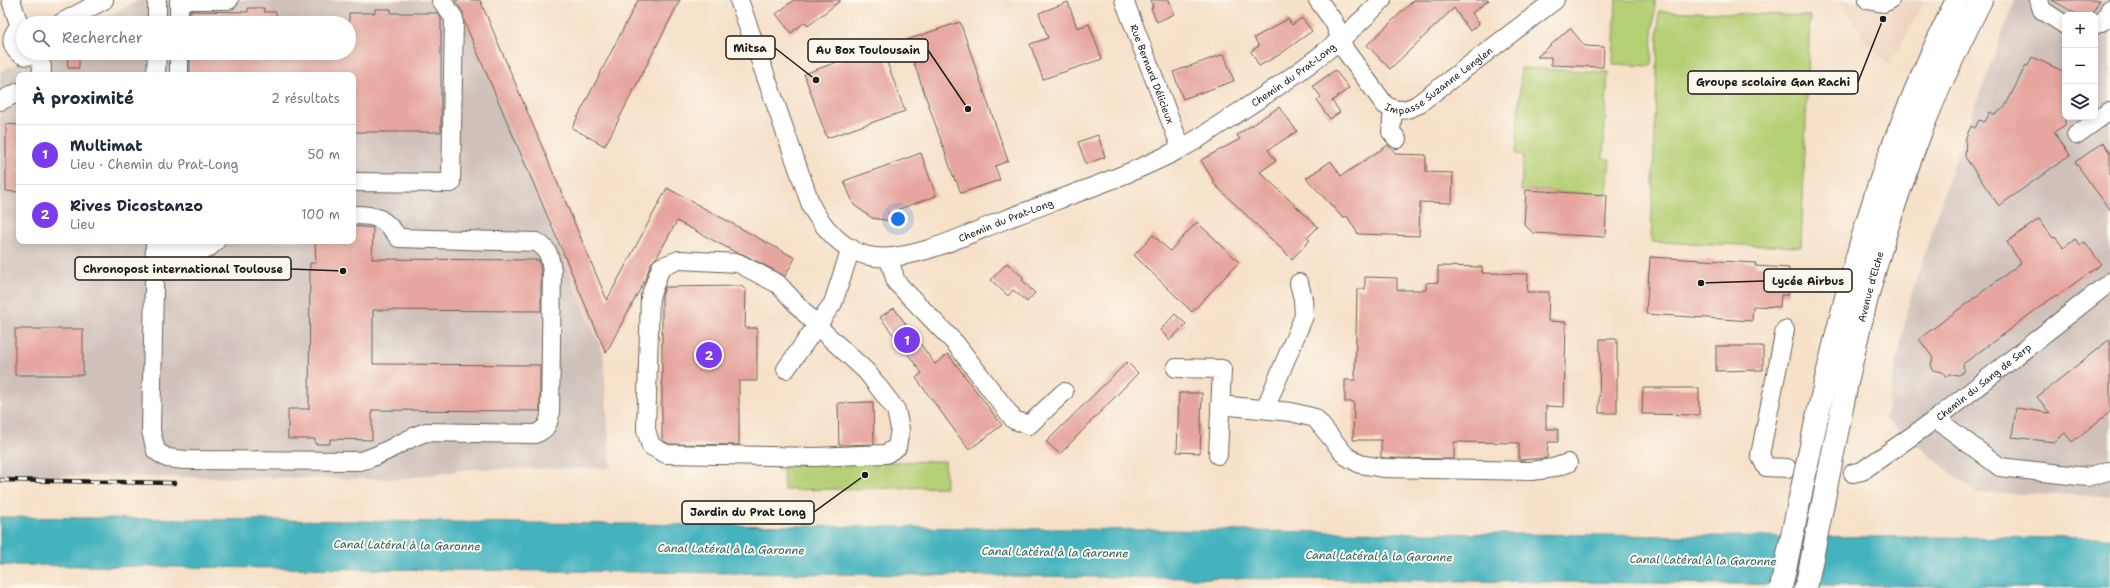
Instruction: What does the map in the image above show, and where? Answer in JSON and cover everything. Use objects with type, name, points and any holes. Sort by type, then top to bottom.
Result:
[{"type":"highway","name":"Avenue d'Elche","points":[[1781,588],[1832,351],[1869,216],[1910,101],[1957,0]]},
{"type":"highway","name":"Avenue d'Elche","points":[[1806,588],[1854,346],[1898,195],[1923,126],[1981,0]]},
{"type":"street","points":[[11,0],[18,16]]},
{"type":"street","points":[[74,16],[104,0]]},
{"type":"street","points":[[157,0],[157,16]]},
{"type":"street","points":[[179,16],[179,0],[229,0]]},
{"type":"street","points":[[356,182],[451,184],[454,18],[441,0]]},
{"type":"street","name":"Chemin du Prat-Long","points":[[739,0],[812,208],[834,238],[863,255],[889,258],[932,248],[1071,195],[1181,148],[1266,94],[1341,39],[1382,0]]},
{"type":"street","name":"Rue Bernard Délicieux","points":[[1124,0],[1181,148]]},
{"type":"street","name":"Impasse Suzanne Lenglen","points":[[1318,0],[1334,22],[1345,50],[1385,105],[1393,110],[1405,110],[1416,105],[1554,0]]},
{"type":"street","points":[[1868,0],[1884,3],[1890,0]]},
{"type":"street","points":[[2039,0],[2042,10],[2062,23]]},
{"type":"street","points":[[2098,24],[2105,20],[2110,9]]},
{"type":"street","points":[[7,51],[13,36],[16,33]]},
{"type":"street","points":[[40,60],[42,72]]},
{"type":"street","points":[[156,72],[157,60]]},
{"type":"street","points":[[179,60],[179,72]]},
{"type":"street","points":[[0,102],[16,94]]},
{"type":"street","points":[[1393,110],[1391,132],[1397,139]]},
{"type":"street","points":[[2076,135],[2108,112],[2110,114]]},
{"type":"street","points":[[212,244],[206,249],[155,245],[151,431],[156,451],[166,458],[185,460],[356,461],[371,459],[412,436],[426,432],[535,434],[544,430],[549,423],[550,415],[552,272],[549,254],[544,246],[536,242],[399,238],[390,226],[380,218],[371,215],[356,215]]},
{"type":"street","points":[[786,369],[833,303],[851,248]]},
{"type":"street","points":[[889,258],[896,282],[956,344],[1014,420],[1029,426],[1064,392]]},
{"type":"street","points":[[679,260],[738,263],[778,284],[817,326],[867,372],[896,410],[900,429],[897,447],[886,454],[815,457],[666,454],[651,446],[646,430],[650,297],[661,268],[679,260]]},
{"type":"street","points":[[1265,409],[1304,316],[1303,299],[1299,282]]},
{"type":"street","name":"Chemin du Sang de Serp","points":[[1853,473],[1862,471],[1936,419],[2110,282]]},
{"type":"street","points":[[1785,330],[1760,455],[1766,467],[1786,468]]},
{"type":"street","points":[[1176,368],[1222,369],[1218,455]]},
{"type":"street","points":[[1220,405],[1291,412],[1315,418],[1346,456],[1360,464],[1383,468],[1532,471],[1553,468],[1568,463]]},
{"type":"street","points":[[1936,419],[2000,467],[2087,477],[2108,471]]},
{"type":"shaded area","points":[[139,0],[451,0],[462,15],[603,352],[611,468],[471,469],[402,479],[0,475],[0,72],[23,60],[356,60],[356,16],[108,16]]},
{"type":"shaded area","points":[[1840,0],[1925,0],[1889,66],[1865,39]]},
{"type":"shaded area","points":[[2015,0],[2110,0],[2110,496],[1976,493],[1885,419],[1910,299],[1953,165]]},
{"type":"green space","points":[[1616,0],[1655,0],[1651,66],[1613,64]]},
{"type":"green space","points":[[1659,11],[1810,16],[1801,247],[1651,242]]},
{"type":"green space","points":[[1521,68],[1608,72],[1603,158],[1610,159],[1607,195],[1526,190],[1521,192],[1523,155],[1516,154]]},
{"type":"green space","points":[[945,461],[946,487],[784,490],[783,464]]},
{"type":"water","name":"Canal Latéral à la Garonne","points":[[0,517],[1686,536],[2110,538],[2110,588],[0,565]]},
{"type":"building","points":[[455,0],[480,0],[607,300],[667,188],[795,258],[785,276],[743,254],[735,252],[677,221],[657,257],[651,263],[645,280],[606,353],[464,21],[463,12]]},
{"type":"building","points":[[638,0],[680,0],[605,146],[572,128]]},
{"type":"building","points":[[794,0],[841,0],[808,26],[805,22],[791,33],[776,14]]},
{"type":"building","points":[[1151,0],[1169,0],[1174,14],[1157,22],[1151,8],[1153,7]]},
{"type":"building","points":[[1414,0],[1489,0],[1472,13],[1479,24],[1470,31],[1454,8],[1390,69],[1367,45]]},
{"type":"building","points":[[2052,0],[2100,0],[2093,12],[2073,12]]},
{"type":"building","points":[[1068,2],[1077,28],[1089,24],[1102,59],[1043,79],[1030,44],[1048,38],[1039,13]]},
{"type":"building","points":[[248,8],[264,8],[264,12],[276,12],[276,16],[190,16],[190,11],[248,12]]},
{"type":"building","points":[[375,9],[391,9],[391,13],[438,13],[441,18],[441,132],[356,132],[356,72],[190,72],[190,60],[356,60],[356,16],[349,16],[349,13],[375,13]]},
{"type":"building","points":[[1302,18],[1312,31],[1279,55],[1259,66],[1251,51],[1259,46],[1254,38],[1288,19],[1292,25]]},
{"type":"building","points":[[960,22],[1008,161],[995,166],[1000,180],[961,193],[956,180],[955,181],[906,40]]},
{"type":"building","points":[[1570,28],[1585,46],[1604,47],[1603,67],[1551,65],[1551,57],[1537,57]]},
{"type":"building","points":[[881,46],[905,111],[827,138],[804,74]]},
{"type":"building","points":[[1224,54],[1234,81],[1183,99],[1173,72]]},
{"type":"building","points":[[2032,57],[2062,71],[2062,120],[2065,120],[2065,125],[2054,132],[2070,155],[1999,206],[1965,157],[1966,137],[1971,126],[1975,128],[1979,120],[1985,122],[1990,112],[1995,115],[2005,107],[2026,65],[2028,66]]},
{"type":"building","points":[[67,60],[79,60],[79,68],[68,68]]},
{"type":"building","points":[[1335,70],[1349,88],[1332,101],[1340,112],[1330,119],[1317,101],[1321,97],[1313,86]]},
{"type":"building","points":[[1279,107],[1297,131],[1268,150],[1276,161],[1260,172],[1318,227],[1307,238],[1310,240],[1292,259],[1213,183],[1214,182],[1201,160],[1240,139],[1237,135]]},
{"type":"building","points":[[6,124],[16,125],[16,192],[6,191]]},
{"type":"building","points":[[1098,135],[1105,157],[1086,164],[1078,142]]},
{"type":"building","points":[[2103,143],[2110,153],[2110,210],[2075,162]]},
{"type":"building","points":[[1388,145],[1396,154],[1426,155],[1426,172],[1453,173],[1452,203],[1420,202],[1419,236],[1358,234],[1347,216],[1343,218],[1306,178],[1331,161],[1341,176]]},
{"type":"building","points":[[921,153],[936,196],[888,213],[891,221],[872,218],[854,205],[844,181]]},
{"type":"building","points":[[1526,190],[1607,195],[1605,237],[1533,233],[1524,224]]},
{"type":"building","points":[[2039,219],[2053,238],[2055,237],[2064,248],[2075,239],[2080,246],[2085,242],[2101,264],[2057,296],[2056,295],[1963,364],[1964,370],[1959,375],[1950,374],[1946,377],[1943,372],[1933,370],[1931,365],[1933,358],[1919,339],[2021,263],[2007,242]]},
{"type":"building","points":[[1197,222],[1239,262],[1192,312],[1134,255],[1153,235],[1170,251]]},
{"type":"building","points":[[356,226],[373,228],[372,259],[539,260],[541,272],[541,311],[373,310],[373,364],[540,365],[540,411],[372,410],[372,440],[330,439],[330,444],[315,444],[315,439],[288,439],[288,409],[309,409],[310,263],[316,263],[315,244],[356,244]]},
{"type":"building","points":[[1650,257],[1756,263],[1755,266],[1789,268],[1788,295],[1781,295],[1780,307],[1753,306],[1752,321],[1646,314]]},
{"type":"building","points":[[1007,263],[1024,278],[1022,280],[1035,293],[1027,302],[1013,290],[1008,296],[991,280]]},
{"type":"building","points":[[1438,266],[1482,267],[1482,273],[1528,274],[1527,292],[1549,292],[1548,321],[1566,322],[1564,407],[1546,406],[1546,429],[1558,429],[1558,442],[1548,442],[1547,458],[1519,460],[1519,443],[1454,442],[1454,459],[1384,458],[1381,457],[1381,440],[1353,440],[1354,402],[1345,402],[1345,380],[1355,380],[1357,289],[1365,289],[1365,277],[1397,278],[1397,290],[1426,290],[1426,283],[1438,282]]},
{"type":"building","points":[[741,286],[746,290],[745,328],[757,328],[757,381],[739,381],[739,445],[669,444],[662,440],[662,296],[665,287]]},
{"type":"building","points":[[894,308],[935,364],[948,354],[1002,425],[969,450],[916,378],[922,373],[880,317]]},
{"type":"building","points":[[1175,314],[1186,324],[1170,340],[1160,330]]},
{"type":"building","points":[[15,329],[83,329],[83,375],[15,375]]},
{"type":"building","points":[[1600,339],[1617,339],[1617,413],[1599,413]]},
{"type":"building","points":[[2110,339],[2110,412],[2072,442],[2065,433],[2054,442],[2012,437],[2016,408],[2050,413],[2037,397]]},
{"type":"building","points":[[1716,346],[1763,346],[1763,370],[1716,371]]},
{"type":"building","points":[[1127,362],[1138,373],[1060,454],[1046,442]]},
{"type":"building","points":[[1643,388],[1699,388],[1699,415],[1642,414]]},
{"type":"building","points":[[1179,393],[1202,393],[1200,453],[1177,452]]},
{"type":"building","points":[[873,402],[874,444],[839,445],[838,403]]},
{"type":"railway","points":[[0,480],[174,483]]},
{"type":"place","name":"Groupe scolaire Gan Rachi","points":[[1883,19]]},
{"type":"place","name":"Mitsa","points":[[816,80]]},
{"type":"place","name":"Au Box Toulousain","points":[[968,109]]},
{"type":"place","name":"Chronopost international Toulouse","points":[[343,271]]},
{"type":"place","name":"Lycée Airbus","points":[[1701,283]]},
{"type":"place","name":"Multimat","points":[[907,340]]},
{"type":"place","name":"Rives Dicostanzo","points":[[709,355]]},
{"type":"place","name":"Jardin du Prat Long","points":[[865,475]]}]
